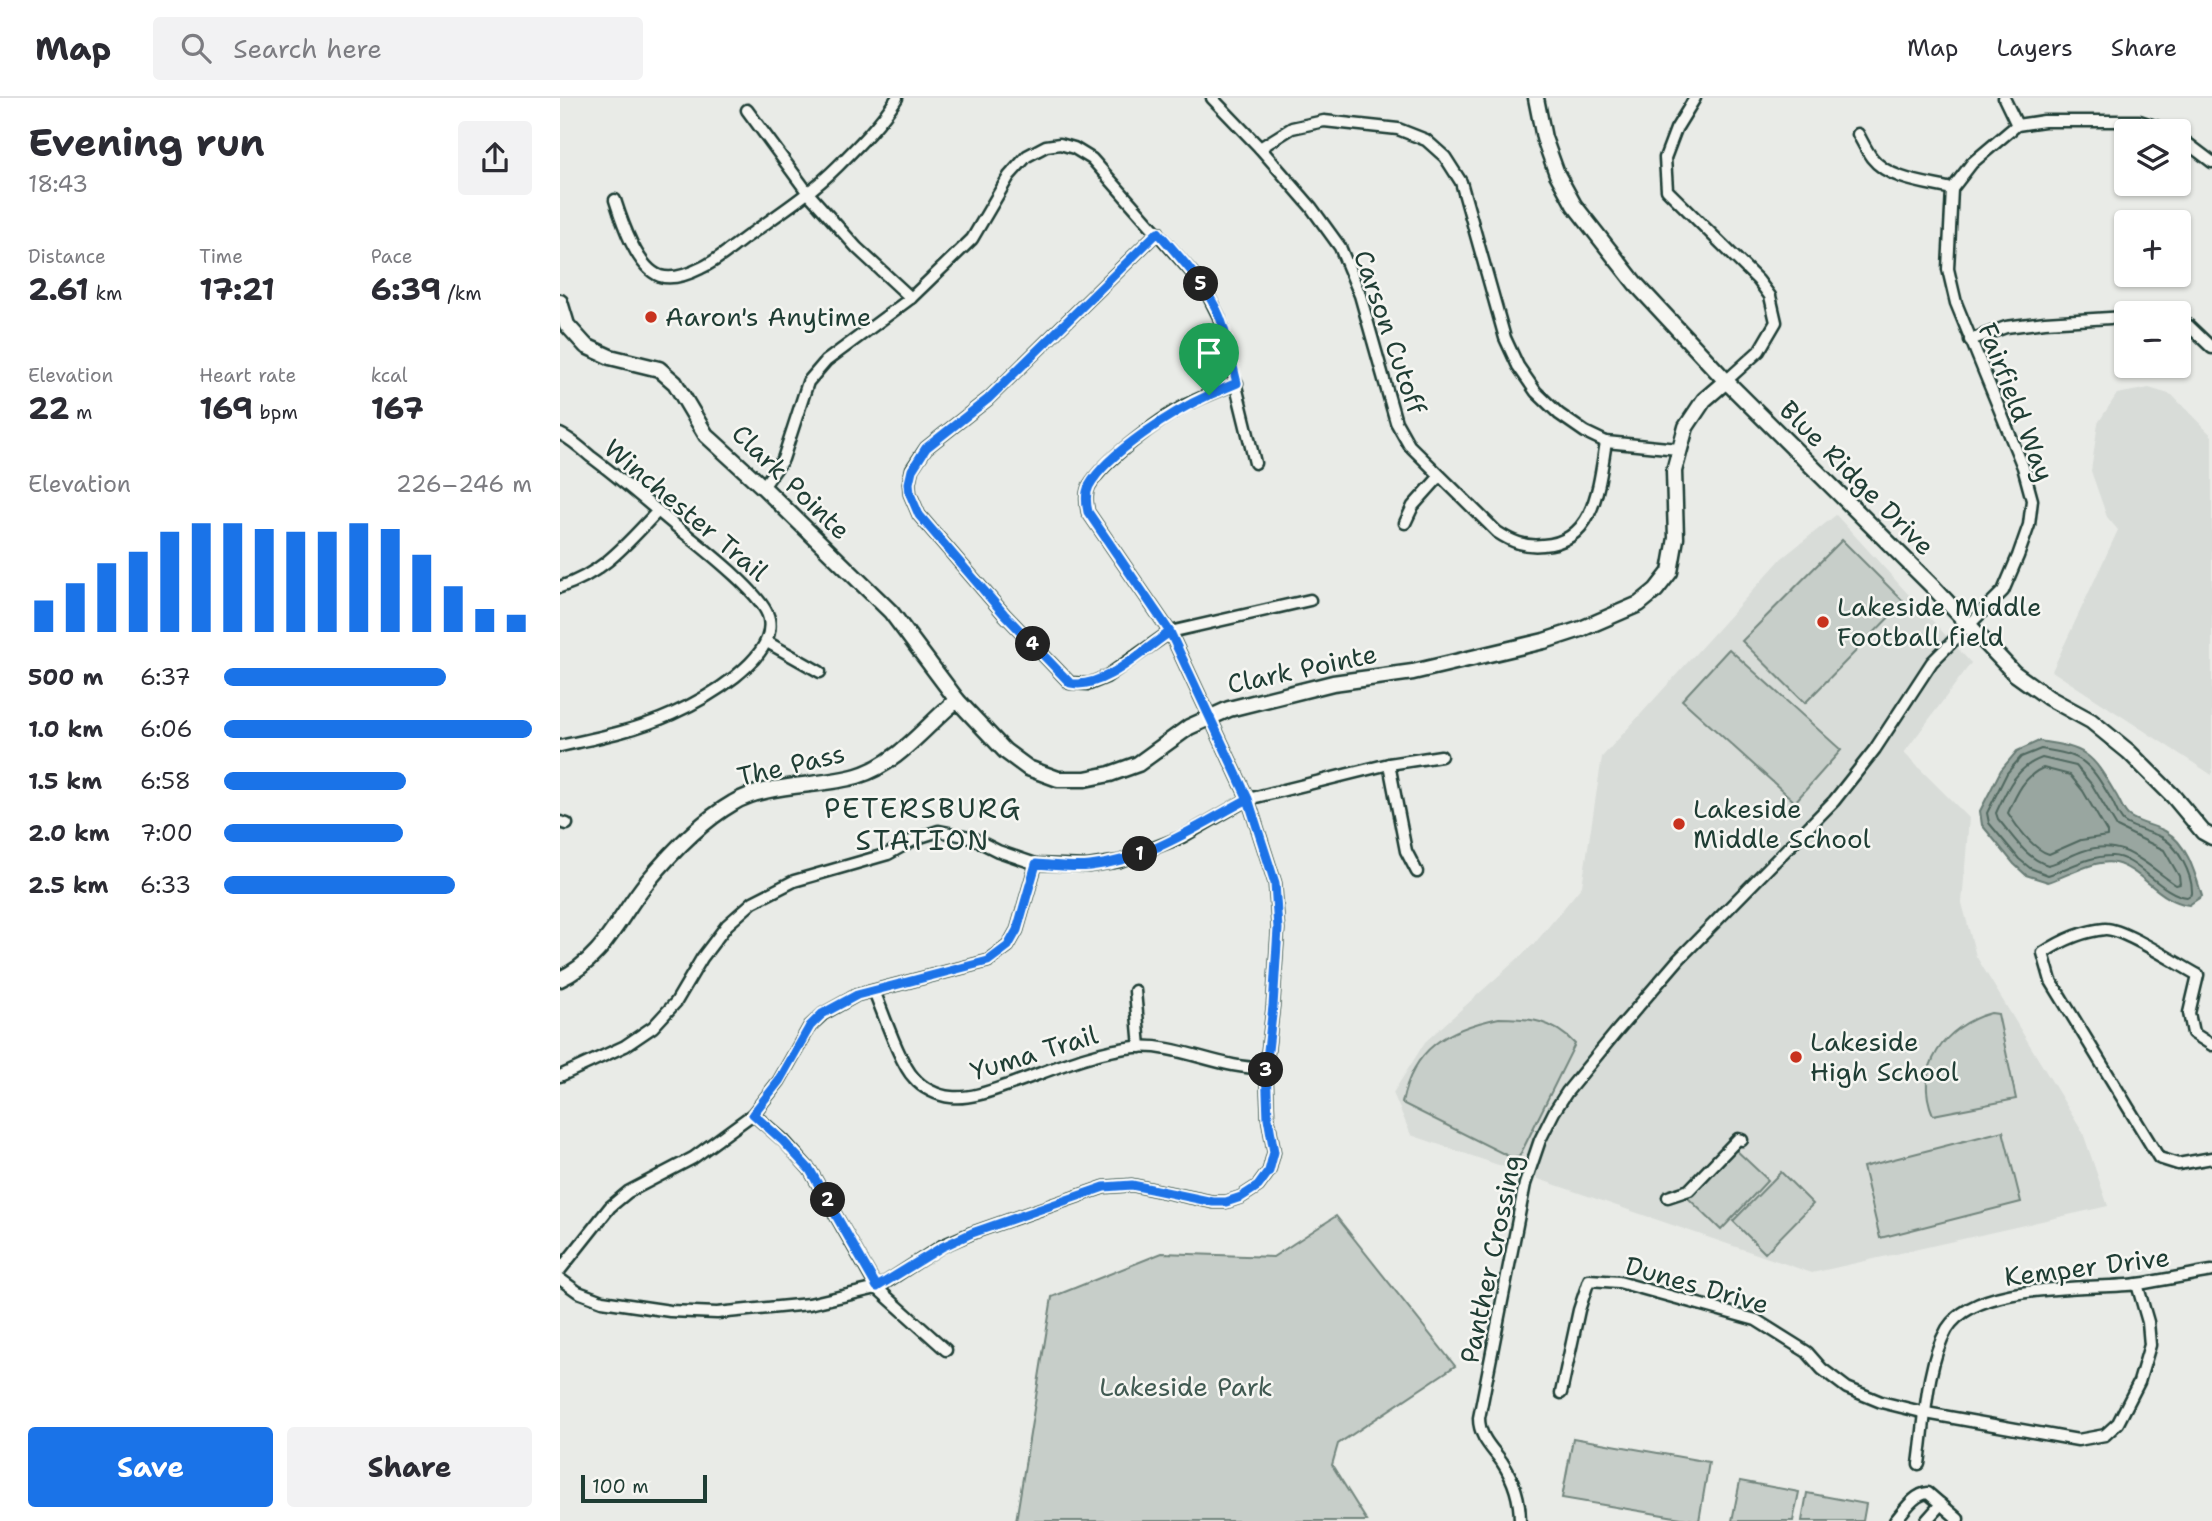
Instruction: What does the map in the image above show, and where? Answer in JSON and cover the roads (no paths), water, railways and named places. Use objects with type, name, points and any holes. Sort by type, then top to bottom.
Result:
[{"type":"street","points":[[615,200],[624,228],[640,258],[653,272],[663,277],[676,277],[703,268],[807,193],[837,167],[887,113],[897,98]]},
{"type":"street","name":"Carson Cutoff","points":[[1212,98],[1311,207],[1340,247],[1360,295],[1396,422],[1409,445],[1497,532],[1513,543],[1536,546],[1551,545],[1568,539],[1584,525],[1593,507],[1606,442]]},
{"type":"street","name":"Blue Ridge Drive","points":[[1535,98],[1544,138],[1557,174],[1574,205],[1635,283],[1726,381],[2014,673],[2049,698],[2091,721],[2129,752],[2173,796],[2203,832],[2212,837]]},
{"type":"street","points":[[1695,98],[1676,129],[1665,158],[1667,190],[1758,280],[1770,296],[1776,322],[1759,351],[1726,381]]},
{"type":"street","points":[[2004,98],[2017,125]]},
{"type":"street","points":[[747,110],[807,193],[857,248],[911,298]]},
{"type":"street","points":[[1260,148],[1292,128],[1324,121],[1398,128],[1426,140],[1445,157],[1461,182],[1505,338],[1518,366],[1536,392],[1559,414],[1585,432],[1606,442],[1678,449]]},
{"type":"street","points":[[1858,134],[1872,159],[1886,170],[1910,179],[1952,188],[1972,163],[2017,125],[2044,121],[2114,121]]},
{"type":"street","points":[[763,487],[783,458],[808,382],[826,361],[911,298],[972,239],[1009,176],[1027,156],[1046,146],[1060,144],[1074,148],[1092,159],[1158,232],[1208,295],[1219,317],[1255,463]]},
{"type":"street","points":[[2191,144],[2210,156]]},
{"type":"street","name":"Fairfield Way","points":[[1679,959],[1834,801],[1875,748],[1932,662],[2003,591],[2029,526],[2032,500],[2023,467],[1970,340],[1956,303],[1948,270],[1952,188]]},
{"type":"street","points":[[1158,232],[988,399],[926,448],[912,470],[910,494],[919,515],[1004,614],[1070,683],[1089,684],[1106,677],[1170,632],[1310,600]]},
{"type":"street","name":"Clark Pointe","points":[[560,302],[567,325],[586,346],[610,357],[659,369],[675,383],[706,435],[891,612],[957,700],[1005,751],[1028,768],[1058,779],[1084,779],[1110,774],[1138,764],[1189,727],[1208,717],[1256,701],[1333,683],[1413,672],[1544,641],[1581,629],[1639,604],[1656,590],[1670,572],[1675,554],[1674,471],[1686,427],[1704,400],[1726,381]]},
{"type":"street","points":[[1970,340],[2006,327],[2045,321],[2114,318]]},
{"type":"street","points":[[2191,328],[2212,348]]},
{"type":"street","points":[[560,1279],[578,1292],[602,1301],[670,1311],[717,1313],[809,1304],[877,1287],[942,1247],[972,1233],[1104,1187],[1132,1185],[1213,1202],[1226,1202],[1241,1197],[1258,1186],[1269,1171],[1274,1152],[1268,1118],[1266,1068],[1278,929],[1275,883],[1248,799],[1170,632],[1088,512],[1085,501],[1089,486],[1104,468],[1157,424],[1185,406],[1237,383]]},
{"type":"street","name":"Winchester Trail","points":[[560,435],[623,480],[763,602],[770,621],[767,642]]},
{"type":"street","points":[[1405,523],[1413,506],[1439,477]]},
{"type":"street","points":[[560,587],[581,580],[605,566],[657,511]]},
{"type":"street","points":[[560,746],[602,737],[671,715],[735,677],[751,663],[767,642],[820,672]]},
{"type":"street","name":"The Pass","points":[[560,979],[590,960],[609,939],[646,883],[694,831],[734,802],[774,789],[814,785],[858,776],[885,764],[957,700]]},
{"type":"street","points":[[561,1073],[625,1046],[653,1027],[676,1002],[702,958],[727,925],[753,902],[794,881],[888,855],[917,838],[939,831],[970,837],[998,851],[1036,864],[1088,866],[1120,861],[1182,837],[1248,799],[1389,764],[1441,756]]},
{"type":"street","points":[[1389,764],[1406,851],[1417,872]]},
{"type":"street","points":[[560,1270],[610,1207],[628,1192],[693,1158],[753,1114],[779,1081],[810,1026],[822,1014],[857,995],[988,961],[1008,946],[1017,930],[1036,864]]},
{"type":"street","points":[[2212,976],[2199,975],[2136,940],[2107,929],[2061,941],[2043,953],[2051,981],[2159,1158],[2178,1164],[2212,1158]]},
{"type":"street","name":"Panther Crossing","points":[[1520,1521],[1518,1499],[1513,1484],[1503,1463],[1482,1434],[1479,1418],[1525,1184],[1540,1140],[1567,1092],[1679,959]]},
{"type":"street","points":[[2199,975],[2189,1013],[2193,1033],[2212,1045]]},
{"type":"street","name":"Yuma Trail","points":[[874,991],[908,1071],[924,1086],[951,1097],[987,1092],[1117,1049],[1159,1048],[1247,1069],[1266,1068]]},
{"type":"street","points":[[1135,991],[1140,1047]]},
{"type":"street","points":[[753,1114],[810,1170],[877,1287],[946,1350]]},
{"type":"street","points":[[1668,1197],[1689,1190],[1738,1139],[1742,1140]]},
{"type":"street","name":"Kemper Drive","points":[[1919,1464],[1931,1373],[1948,1329],[1964,1311],[1981,1303],[2033,1291],[2137,1284],[2212,1271]]},
{"type":"street","name":"Dunes Drive","points":[[1561,1392],[1579,1310],[1589,1280],[1641,1287],[1756,1320],[1807,1352],[1822,1370],[1847,1388],[1881,1402],[1926,1413]]},
{"type":"street","points":[[1926,1413],[2078,1440],[2105,1435],[2118,1423],[2128,1407],[2150,1345],[2148,1322],[2137,1284]]},
{"type":"street","points":[[1895,1521],[1922,1493],[1928,1493],[1958,1519],[1956,1521]]},
{"type":"street","points":[[1926,1521],[1941,1504]]},
{"type":"water","points":[[2039,741],[2067,746],[2086,754],[2107,779],[2127,814],[2173,836],[2189,859],[2202,896],[2189,905],[2178,902],[2159,892],[2134,872],[2115,863],[2090,865],[2048,882],[2026,875],[2014,864],[1982,825],[1980,811],[2001,770],[2017,751]]},
{"type":"place","name":"Aaron's Anytime","points":[[651,317]]},
{"type":"place","name":"Lakeside Middle Football field","points":[[1823,622]]},
{"type":"place","name":"Lakeside Middle School","points":[[1679,824]]},
{"type":"place","name":"Lakeside High School","points":[[1796,1057]]},
{"type":"district","name":"PETERSBURG STATION","points":[[923,824]]},
{"type":"park label","name":"Lakeside Park","points":[[1186,1387]]}]
